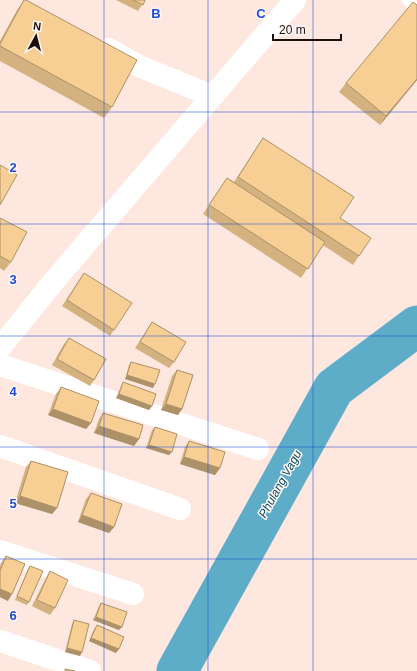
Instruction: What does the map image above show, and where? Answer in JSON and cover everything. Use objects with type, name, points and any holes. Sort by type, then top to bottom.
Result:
[{"type":"street","points":[[0,348],[54,281],[295,0]]},
{"type":"street","points":[[90,39],[139,66],[212,96]]},
{"type":"street","points":[[0,365],[258,449]]},
{"type":"street","points":[[0,446],[180,510]]},
{"type":"street","points":[[0,551],[134,594]]},
{"type":"street","points":[[0,641],[90,671]]},
{"type":"lane","points":[[407,0],[417,9]]},
{"type":"building","points":[[24,0],[137,60],[112,107],[0,46]]},
{"type":"building","points":[[133,0],[145,0],[143,5]]},
{"type":"building","points":[[413,2],[417,5],[417,79],[386,116],[346,83]]},
{"type":"building","points":[[263,138],[354,197],[340,218],[371,238],[359,256],[238,177]]},
{"type":"building","points":[[0,165],[17,175],[0,205]]},
{"type":"building","points":[[227,178],[325,242],[308,269],[209,205]]},
{"type":"building","points":[[0,218],[27,232],[11,262],[0,256]]},
{"type":"building","points":[[84,273],[132,303],[114,330],[67,300]]},
{"type":"building","points":[[152,322],[186,342],[174,362],[140,342]]},
{"type":"building","points":[[69,338],[106,359],[94,380],[57,359]]},
{"type":"building","points":[[131,362],[160,370],[155,384],[127,375]]},
{"type":"building","points":[[177,370],[193,375],[182,409],[166,404]]},
{"type":"building","points":[[123,382],[156,394],[152,406],[119,394]]},
{"type":"building","points":[[61,387],[99,401],[91,423],[53,409]]},
{"type":"building","points":[[103,413],[143,425],[139,439],[99,426]]},
{"type":"building","points":[[155,427],[177,434],[172,452],[149,445]]},
{"type":"building","points":[[189,441],[225,452],[220,468],[184,457]]},
{"type":"building","points":[[31,461],[68,472],[57,508],[20,496]]},
{"type":"building","points":[[91,493],[122,504],[114,527],[82,515]]},
{"type":"building","points":[[6,556],[25,564],[12,594],[0,589],[0,571]]},
{"type":"building","points":[[30,566],[43,571],[29,602],[17,596]]},
{"type":"building","points":[[50,571],[68,580],[55,608],[37,600]]},
{"type":"building","points":[[101,603],[127,612],[122,627],[96,617]]},
{"type":"building","points":[[74,620],[89,624],[82,652],[67,648]]},
{"type":"building","points":[[97,625],[124,637],[119,649],[91,638]]},
{"type":"waterway","name":"Phulang Vagu","points":[[177,671],[334,388],[417,326]]}]
